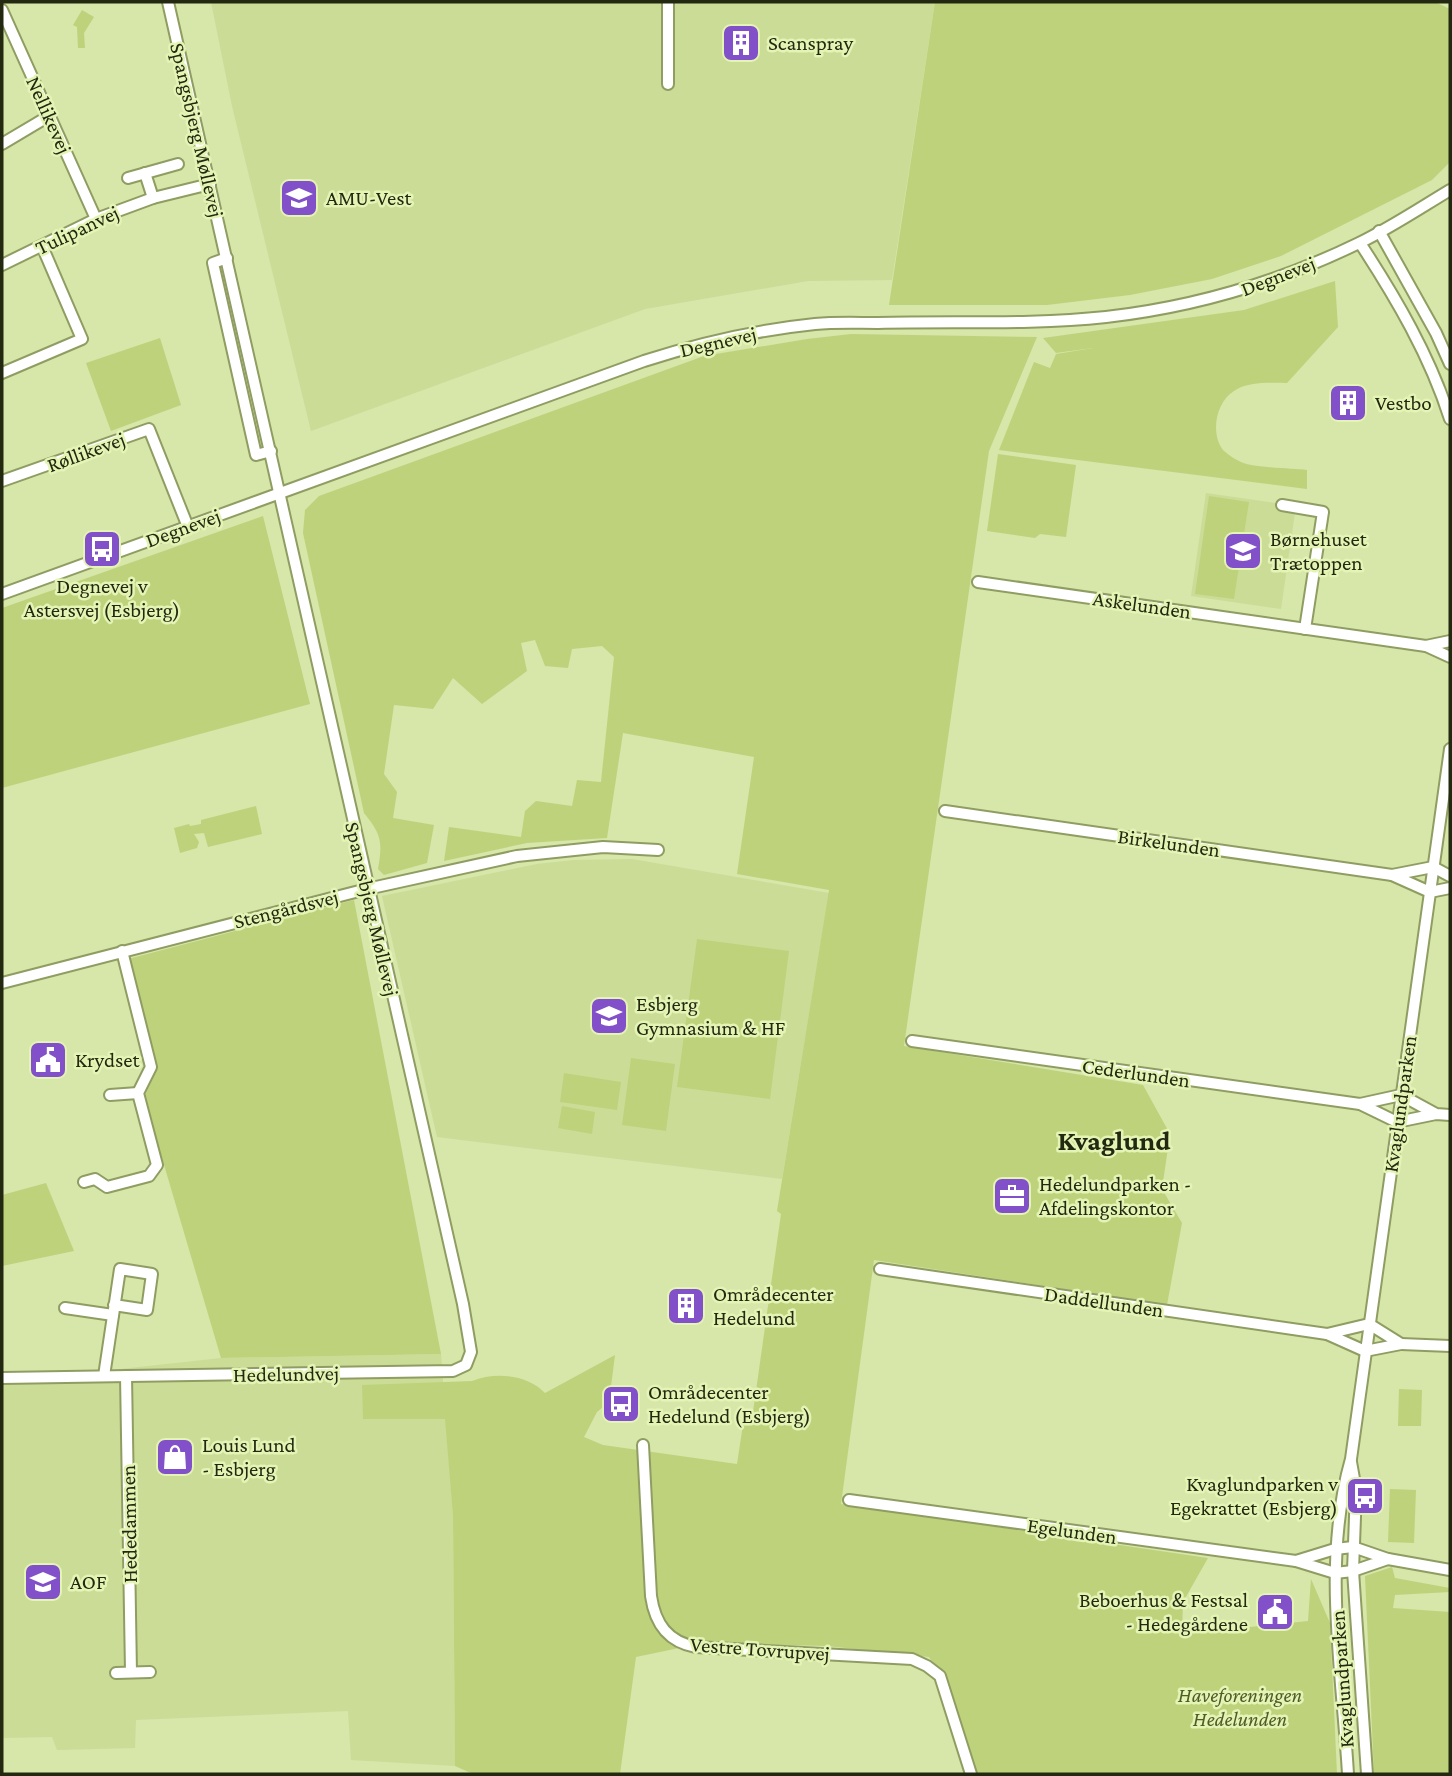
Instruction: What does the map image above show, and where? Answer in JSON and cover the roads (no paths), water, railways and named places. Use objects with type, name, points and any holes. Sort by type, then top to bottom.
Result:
[{"type":"street","name":"Spangsbjerg Møllevej","points":[[168,2],[227,258],[213,263],[256,455],[271,452],[367,888],[463,1304],[471,1352],[466,1365]]},
{"type":"street","points":[[668,2],[668,84]]},
{"type":"street","name":"Nellikevej","points":[[2,10],[6,30],[96,219]]},
{"type":"street","points":[[2,144],[49,116]]},
{"type":"street","name":"Tulipanvej","points":[[128,178],[178,164]]},
{"type":"street","points":[[145,173],[153,198]]},
{"type":"street","name":"Tulipanvej","points":[[2,264],[96,219],[153,198],[209,184]]},
{"type":"street","name":"Degnevej","points":[[2,594],[632,365],[694,345],[817,324],[1043,321],[1106,317],[1184,305],[1289,274],[1360,243],[1450,190]]},
{"type":"street","points":[[1379,231],[1436,333],[1450,364]]},
{"type":"street","points":[[1360,243],[1419,341],[1450,419]]},
{"type":"street","points":[[2,373],[82,339],[42,246]]},
{"type":"street","name":"Røllikevej","points":[[2,481],[149,429],[188,527]]},
{"type":"street","points":[[1282,505],[1323,512],[1305,629]]},
{"type":"street","name":"Askelunden","points":[[978,582],[1426,646],[1450,657]]},
{"type":"street","name":"Askelunden","points":[[1426,646],[1450,641]]},
{"type":"street","name":"Kvaglundparken","points":[[1348,1774],[1335,1549],[1344,1483],[1351,1459],[1450,749]]},
{"type":"street","name":"Birkelunden","points":[[945,811],[1392,876],[1430,892]]},
{"type":"street","name":"Stengårdsvej","points":[[2,983],[367,888],[517,856],[603,847],[658,850]]},
{"type":"street","points":[[1433,867],[1450,876]]},
{"type":"street","name":"Birkelunden","points":[[1392,876],[1433,867]]},
{"type":"street","points":[[1430,892],[1450,888]]},
{"type":"street","points":[[84,1182],[95,1179],[107,1186],[149,1177],[157,1165],[138,1093],[151,1067],[122,951]]},
{"type":"street","name":"Cederlunden","points":[[912,1041],[1360,1104],[1397,1122]]},
{"type":"street","points":[[110,1095],[138,1093]]},
{"type":"street","points":[[1401,1096],[1436,1114]]},
{"type":"street","name":"Cederlunden","points":[[1360,1104],[1401,1096]]},
{"type":"street","points":[[1397,1122],[1436,1114],[1450,1115]]},
{"type":"street","points":[[65,1308],[114,1310],[147,1310],[152,1274],[120,1269],[114,1310],[104,1376]]},
{"type":"street","name":"Daddellunden","points":[[880,1269],[1327,1335],[1365,1351]]},
{"type":"street","points":[[1369,1324],[1401,1343]]},
{"type":"street","name":"Daddellunden","points":[[1327,1335],[1369,1324]]},
{"type":"street","points":[[1365,1351],[1401,1343],[1450,1346]]},
{"type":"street","name":"Hedelundvej","points":[[2,1378],[453,1371],[466,1365]]},
{"type":"street","name":"Hededammen","points":[[126,1376],[131,1672]]},
{"type":"street","name":"Vestre Tovrupvej","points":[[643,1445],[650,1596],[663,1630],[683,1645],[696,1647],[912,1659],[927,1665],[940,1676],[971,1774]]},
{"type":"street","name":"Kvaglundparken","points":[[1351,1459],[1356,1490],[1353,1571],[1367,1774]]},
{"type":"street","name":"Egelunden","points":[[849,1500],[1296,1560],[1335,1573],[1353,1571],[1388,1559]]},
{"type":"street","points":[[1353,1547],[1388,1559],[1450,1570]]},
{"type":"street","name":"Egelunden","points":[[1296,1560],[1353,1547]]},
{"type":"street","points":[[116,1672],[149,1672]]},
{"type":"place","name":"Scanspray","points":[[741,43]]},
{"type":"place","name":"AMU-Vest","points":[[299,198]]},
{"type":"place","name":"Vestbo","points":[[1348,403]]},
{"type":"place","name":"Degnevej v Astersvej (Esbjerg)","points":[[102,549]]},
{"type":"place","name":"Børnehuset Trætoppen","points":[[1243,551]]},
{"type":"place","name":"Esbjerg Gymnasium & HF","points":[[609,1016]]},
{"type":"place","name":"Krydset","points":[[48,1060]]},
{"type":"place","name":"Hedelundparken - Afdelingskontor","points":[[1012,1196]]},
{"type":"place","name":"Områdecenter Hedelund","points":[[686,1306]]},
{"type":"place","name":"Områdecenter Hedelund (Esbjerg)","points":[[621,1404]]},
{"type":"place","name":"Louis Lund - Esbjerg","points":[[175,1457]]},
{"type":"place","name":"Kvaglundparken v Egekrattet (Esbjerg)","points":[[1365,1496]]},
{"type":"place","name":"AOF","points":[[43,1582]]},
{"type":"place","name":"Beboerhus & Festsal - Hedegårdene","points":[[1275,1612]]},
{"type":"district","name":"Kvaglund","points":[[1114,1140]]},
{"type":"park label","name":"Haveforeningen Hedelunden","points":[[1240,1707]]}]
